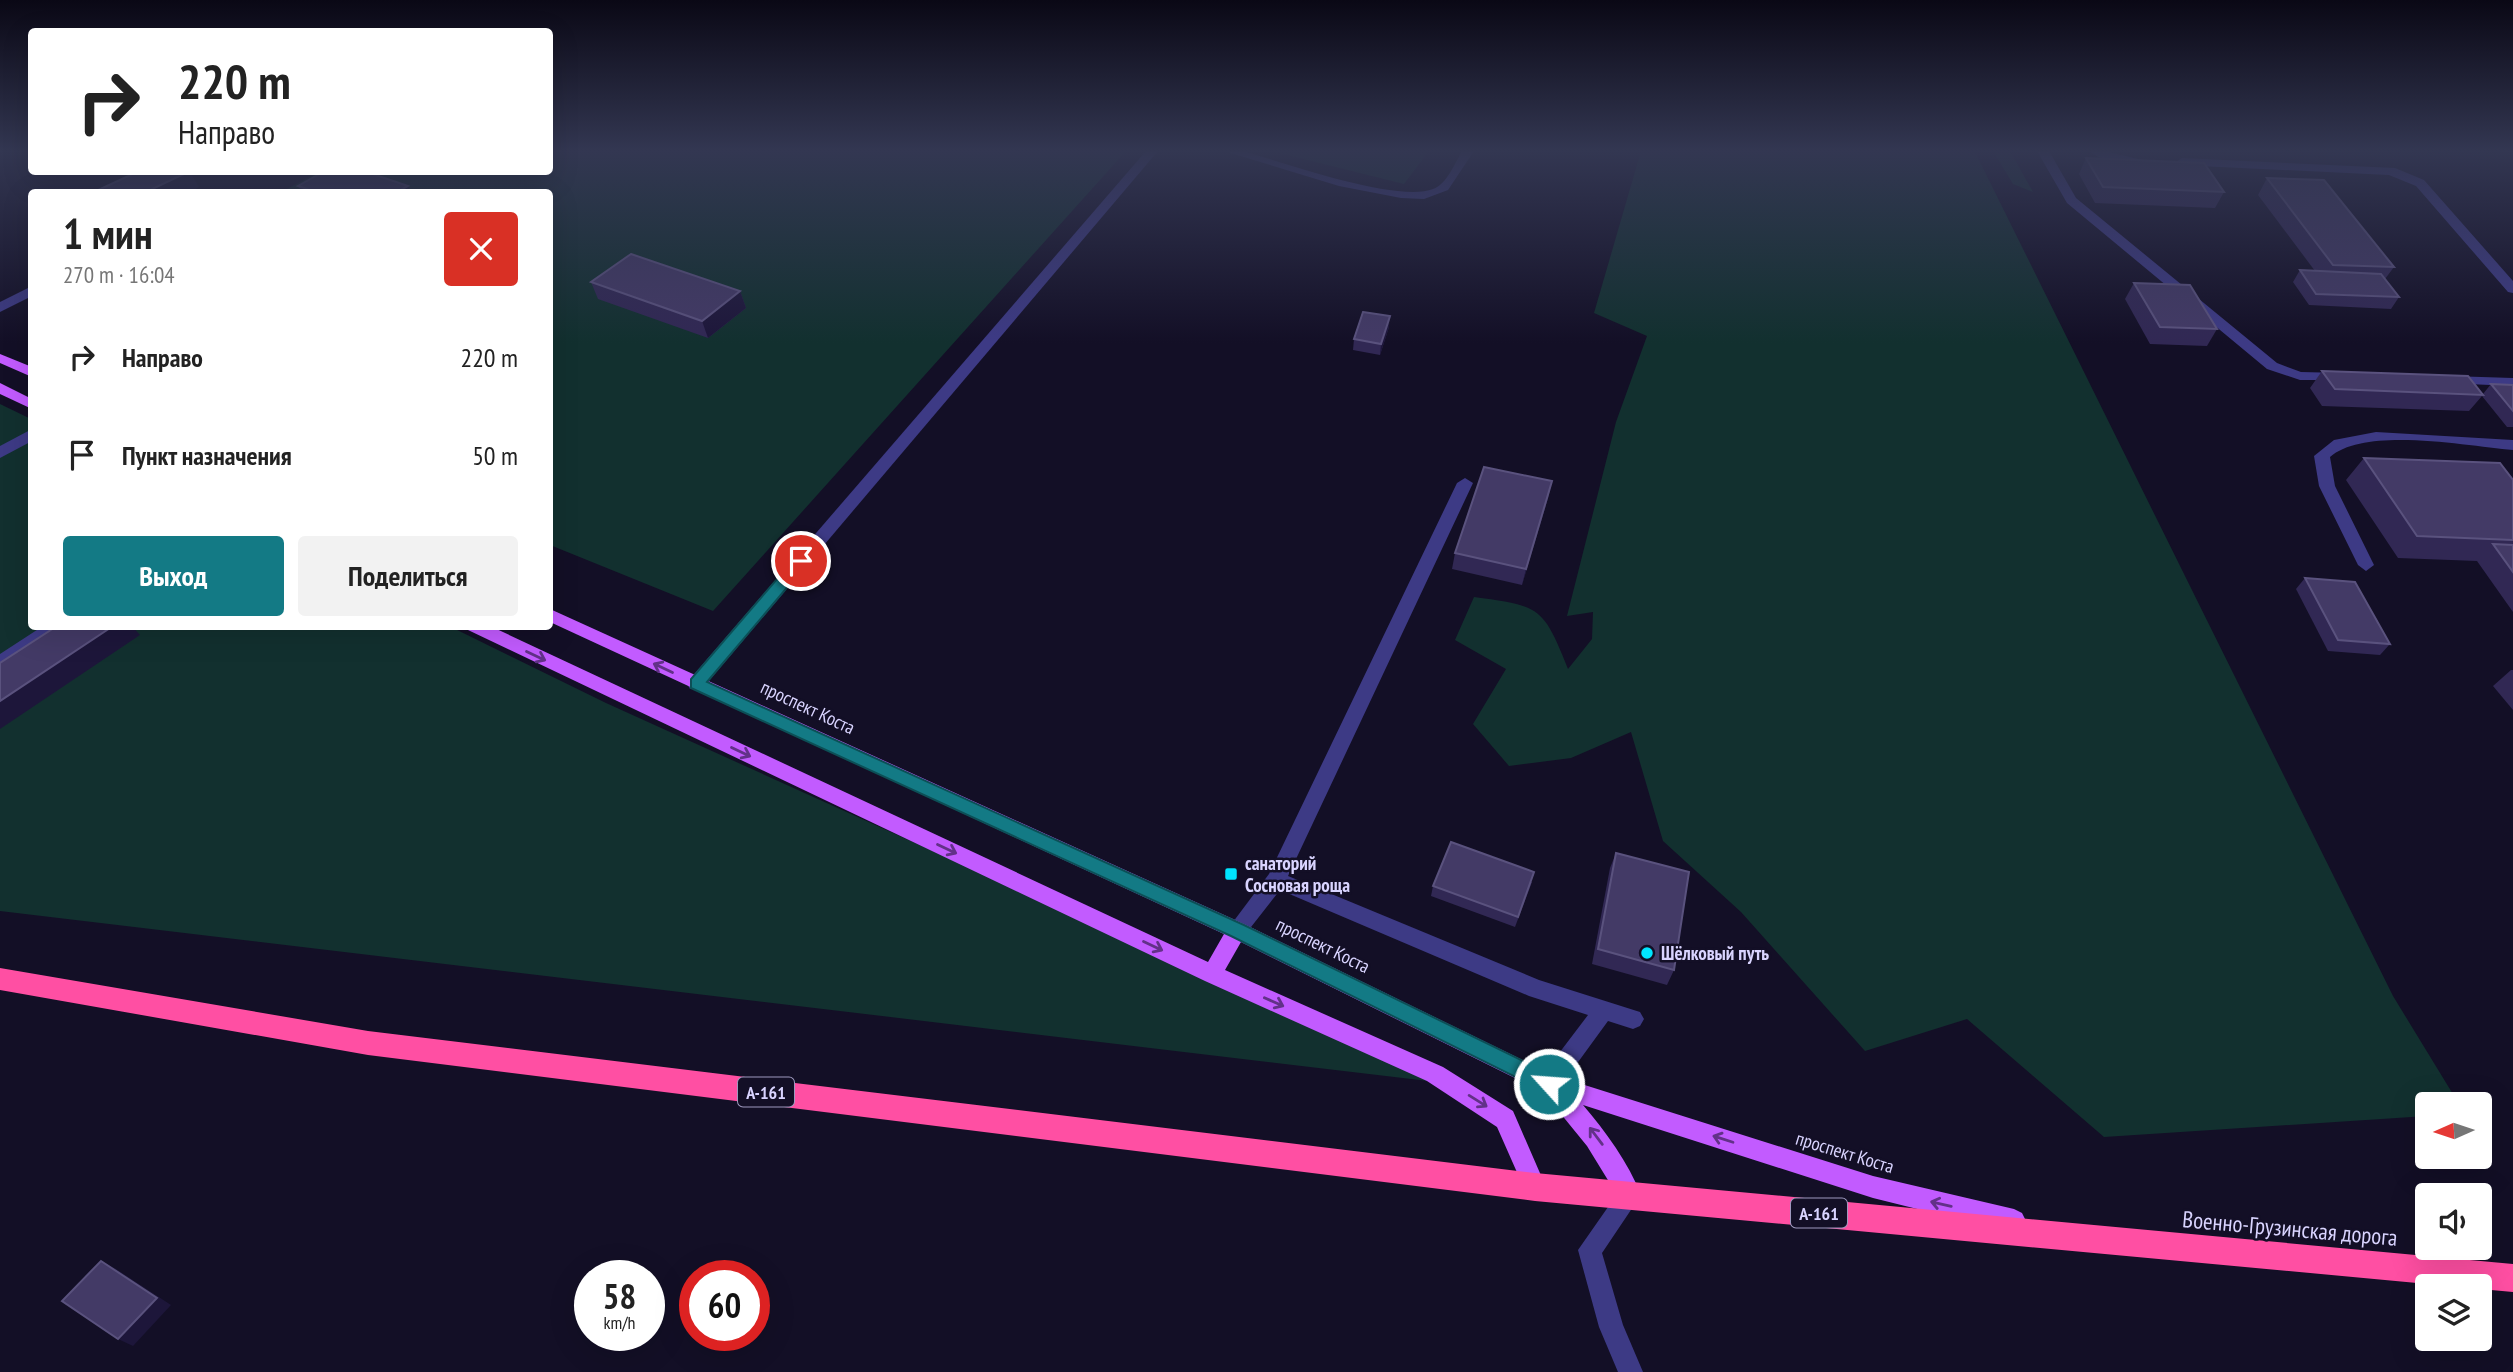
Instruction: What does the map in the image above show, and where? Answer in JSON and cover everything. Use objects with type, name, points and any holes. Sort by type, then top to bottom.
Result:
[{"type":"highway","name":"А-161","points":[[0,979],[368,1043],[1535,1187],[2103,1241]]},
{"type":"highway","name":"Военно-Грузинская дорога","points":[[2103,1241],[2513,1278]]},
{"type":"main road","points":[[0,358],[28,371]]},
{"type":"main road","points":[[0,388],[28,403]]},
{"type":"main road","name":"проспект Коста","points":[[553,616],[1237,930],[1549,1084],[1873,1187],[2103,1241]]},
{"type":"main road","points":[[482,630],[1212,974],[1436,1074],[1505,1119],[1535,1187]]},
{"type":"main road","points":[[1212,974],[1237,930]]},
{"type":"main road","points":[[1549,1084],[1611,1157],[1630,1195]]},
{"type":"street","points":[[696,684],[1097,215]]},
{"type":"street","points":[[2089,215],[2272,366],[2300,376],[2353,377]]},
{"type":"street","points":[[2448,215],[2513,289]]},
{"type":"street","points":[[0,308],[28,292]]},
{"type":"street","points":[[2433,380],[2513,382]]},
{"type":"street","points":[[0,453],[28,436]]},
{"type":"street","points":[[2367,565],[2327,485],[2322,456],[2336,444],[2352,440],[2393,438],[2513,444]]},
{"type":"street","points":[[1237,930],[1276,880],[1465,483]]},
{"type":"street","points":[[0,662],[51,630]]},
{"type":"street","points":[[1276,880],[1536,989],[1633,1019]]},
{"type":"street","points":[[1549,1084],[1604,1010]]},
{"type":"street","points":[[1630,1195],[1590,1250],[1611,1327],[1631,1372]]},
{"type":"green space","points":[[553,215],[1069,215],[713,611],[553,546]]},
{"type":"green space","points":[[1622,215],[2006,215],[2393,996],[2452,1092],[2415,1092],[2415,1117],[2104,1137],[1967,1019],[1865,1051],[1741,912],[1663,841],[1631,732],[1571,758],[1509,766],[1473,724],[1506,669],[1455,640],[1474,597],[1513,603],[1536,613],[1552,632],[1568,669],[1592,639],[1593,612],[1567,616],[1616,422],[1647,336],[1594,313]]},
{"type":"green space","points":[[0,404],[28,418],[28,630],[457,630],[606,703],[1445,1083],[0,911]]},
{"type":"building","points":[[2295,215],[2352,215],[2394,267],[2333,265]]},
{"type":"building","points":[[631,254],[740,291],[702,321],[591,282]]},
{"type":"building","points":[[2300,270],[2381,274],[2399,297],[2316,294]]},
{"type":"building","points":[[2134,283],[2190,285],[2217,329],[2160,327]]},
{"type":"building","points":[[1363,312],[1390,316],[1381,344],[1354,339]]},
{"type":"building","points":[[2322,371],[2468,376],[2483,395],[2335,389]]},
{"type":"building","points":[[2491,384],[2513,385],[2513,411]]},
{"type":"building","points":[[2364,458],[2500,463],[2513,480],[2513,540],[2417,536]]},
{"type":"building","points":[[1484,467],[1552,481],[1526,569],[1455,553]]},
{"type":"building","points":[[2493,544],[2513,545],[2513,572]]},
{"type":"building","points":[[2305,578],[2355,582],[2390,644],[2338,640]]},
{"type":"building","points":[[51,630],[107,630],[0,701],[0,663]]},
{"type":"building","points":[[1451,842],[1534,872],[1518,917],[1433,886]]},
{"type":"building","points":[[1616,853],[1689,872],[1674,970],[1598,949]]},
{"type":"building","points":[[101,1261],[157,1298],[118,1339],[62,1301]]},
{"type":"place","name":"санаторий Сосновая роща","points":[[1231,874]]},
{"type":"place","name":"Шёлковый путь","points":[[1647,953]]},
{"type":"route","points":[[801,561],[696,684],[1237,930],[1549,1084]]}]
